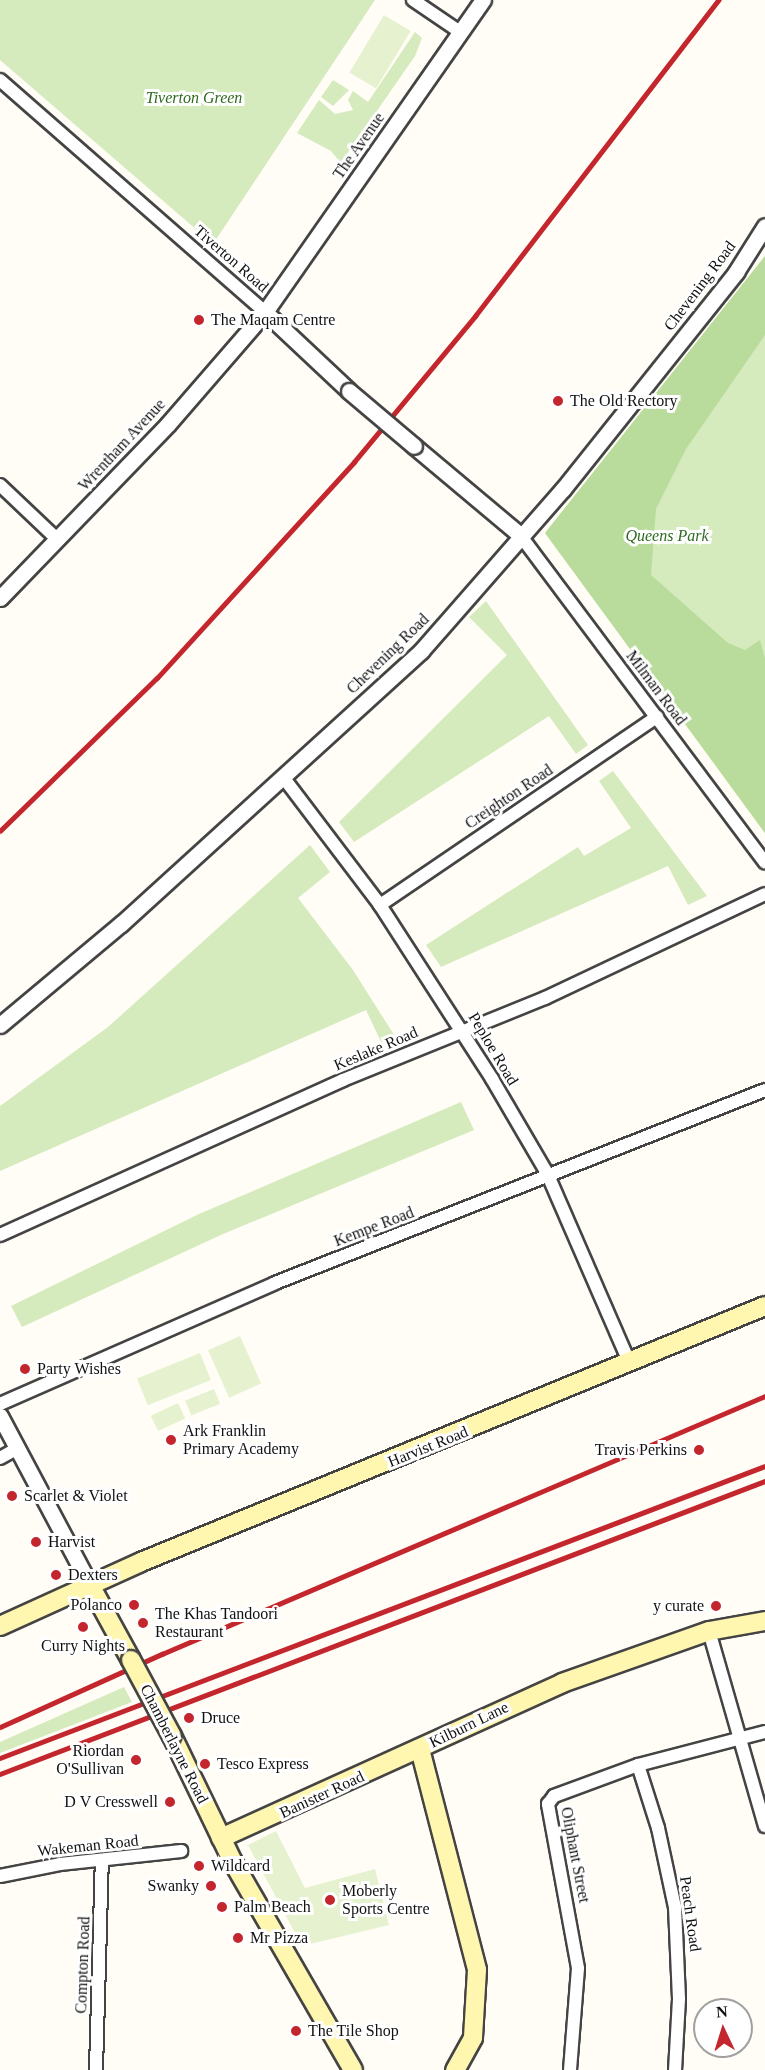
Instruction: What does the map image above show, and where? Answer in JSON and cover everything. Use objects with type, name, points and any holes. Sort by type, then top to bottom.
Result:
[{"type":"main road","name":"Harvist Road","points":[[0,1626],[90,1585],[630,1364],[765,1306]]},
{"type":"main road","name":"Chamberlayne Road","points":[[90,1585],[172,1736],[222,1838],[353,2070]]},
{"type":"main road","name":"Kilburn Lane","points":[[455,2070],[473,2038],[477,1970],[420,1749],[552,1687],[710,1631],[765,1621]]},
{"type":"main road","name":"Banister Road","points":[[222,1838],[420,1749]]},
{"type":"street","points":[[413,0],[460,32]]},
{"type":"street","name":"The Avenue","points":[[265,312],[483,0]]},
{"type":"street","name":"Tiverton Road","points":[[0,80],[265,312],[349,391],[520,535]]},
{"type":"street","name":"Chevening Road","points":[[0,1024],[121,924],[421,651],[520,535],[563,489],[736,272],[765,226]]},
{"type":"street","name":"Wrentham Avenue","points":[[0,598],[168,424],[265,312]]},
{"type":"street","points":[[0,485],[57,539]]},
{"type":"street","name":"Milman Road","points":[[520,535],[765,862]]},
{"type":"street","name":"Creighton Road","points":[[380,905],[657,717]]},
{"type":"street","name":"Peploe Road","points":[[283,777],[380,905],[463,1030],[547,1173],[630,1364]]},
{"type":"street","name":"Keslake Road","points":[[0,1235],[463,1030],[545,998],[765,894]]},
{"type":"street","name":"Kempe Road","points":[[0,1404],[151,1335],[547,1173],[765,1090]]},
{"type":"street","name":"Chamberlayne Road","points":[[0,1416],[90,1585]]},
{"type":"street","points":[[0,1458],[18,1448]]},
{"type":"street","points":[[710,1631],[765,1826]]},
{"type":"street","name":"Oliphant Street","points":[[570,2070],[578,1968],[548,1803],[554,1796],[638,1765],[765,1732]]},
{"type":"street","name":"Peach Road","points":[[638,1765],[658,1828],[675,1907],[680,1999],[675,2070]]},
{"type":"street","name":"Wakeman Road","points":[[0,1876],[51,1865],[181,1851]]},
{"type":"street","name":"Compton Road","points":[[96,2070],[102,1860]]},
{"type":"green space","name":"Tiverton Green","points":[[0,0],[375,0],[213,244],[0,60]]},
{"type":"green space","points":[[384,15],[411,31],[376,88],[349,72]]},
{"type":"green space","points":[[415,32],[422,38],[415,56],[340,162],[331,151],[297,133],[319,100],[335,114],[353,110],[348,100],[353,91],[368,102]]},
{"type":"green space","points":[[333,80],[349,90],[333,106],[321,97]]},
{"type":"green space","name":"Queens Park","points":[[765,256],[765,833],[545,533]]},
{"type":"green space","name":"Queens Park","points":[[765,256],[765,335],[686,449],[656,509],[651,575],[728,643],[745,650],[760,640],[765,658],[765,833],[545,533]]},
{"type":"green space","points":[[486,601],[588,745],[576,754],[549,716],[354,842],[339,822],[507,655],[469,617]]},
{"type":"green space","points":[[613,771],[707,896],[688,905],[668,866],[441,967],[426,945],[578,847],[584,856],[631,828],[599,781]]},
{"type":"green space","points":[[310,845],[330,872],[298,898],[353,970],[396,1038],[382,1044],[366,1010],[0,1171],[0,1106],[108,1027]]},
{"type":"green space","points":[[461,1102],[474,1130],[223,1234],[22,1327],[11,1306],[199,1214]]},
{"type":"green space","points":[[240,1336],[261,1384],[229,1398],[208,1350]]},
{"type":"green space","points":[[200,1353],[211,1380],[148,1405],[137,1378]]},
{"type":"green space","points":[[214,1389],[220,1404],[191,1415],[185,1401]]},
{"type":"green space","points":[[178,1403],[185,1418],[158,1431],[151,1416]]},
{"type":"green space","points":[[124,1687],[132,1702],[0,1753],[0,1742]]},
{"type":"green space","name":"Moberly Sports Centre","points":[[276,1831],[305,1888],[375,1869],[389,1925],[302,1946],[248,1845]]},
{"type":"railway","points":[[0,831],[157,678],[354,462],[475,316],[718,0]]},
{"type":"railway","points":[[0,1727],[162,1654],[765,1396]]},
{"type":"railway","points":[[0,1758],[765,1466]]},
{"type":"railway","points":[[0,1774],[765,1481]]},
{"type":"place","name":"The Maqam Centre","points":[[199,320]]},
{"type":"place","name":"The Old Rectory","points":[[558,401]]},
{"type":"place","name":"Party Wishes","points":[[25,1369]]},
{"type":"place","name":"Ark Franklin Primary Academy","points":[[171,1440]]},
{"type":"place","name":"Travis Perkins","points":[[699,1450]]},
{"type":"place","name":"Scarlet & Violet","points":[[12,1496]]},
{"type":"place","name":"Harvist","points":[[36,1542]]},
{"type":"place","name":"Dexters","points":[[56,1575]]},
{"type":"place","name":"Polanco","points":[[134,1605]]},
{"type":"place","name":"y curate","points":[[716,1606]]},
{"type":"place","name":"The Khas Tandoori Restaurant","points":[[143,1623]]},
{"type":"place","name":"Curry Nights","points":[[83,1627]]},
{"type":"place","name":"Druce","points":[[189,1718]]},
{"type":"place","name":"Riordan O'Sullivan","points":[[136,1760]]},
{"type":"place","name":"Tesco Express","points":[[205,1764]]},
{"type":"place","name":"D V Cresswell","points":[[170,1802]]},
{"type":"place","name":"Wildcard","points":[[199,1866]]},
{"type":"place","name":"Swanky","points":[[211,1886]]},
{"type":"place","name":"Moberly Sports Centre","points":[[330,1900]]},
{"type":"place","name":"Palm Beach","points":[[222,1907]]},
{"type":"place","name":"Mr Pizza","points":[[238,1938]]},
{"type":"place","name":"The Tile Shop","points":[[296,2031]]}]
